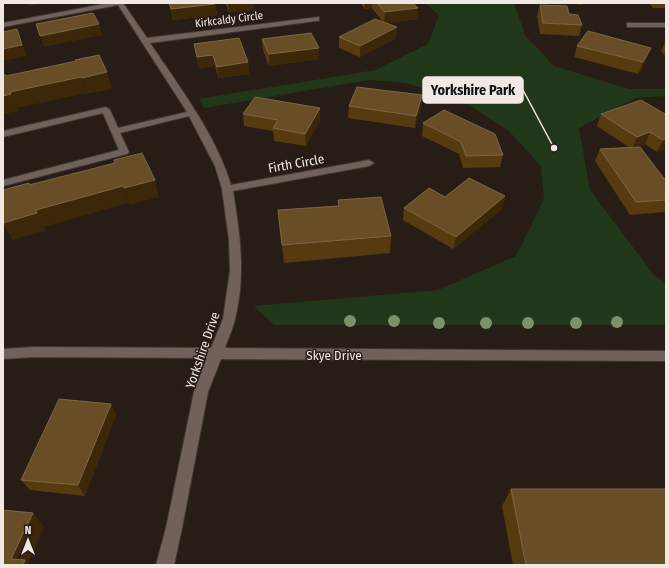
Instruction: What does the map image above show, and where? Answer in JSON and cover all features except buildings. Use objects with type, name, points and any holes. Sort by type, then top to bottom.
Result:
[{"type":"street","points":[[3,25],[120,3]]},
{"type":"street","name":"Yorkshire Drive","points":[[120,3],[192,113],[220,166],[227,189],[235,240],[236,271],[229,319],[201,392],[174,528],[165,565]]},
{"type":"street","name":"Kirkcaldy Circle","points":[[144,41],[316,19]]},
{"type":"street","points":[[630,25],[666,25]]},
{"type":"street","points":[[3,134],[106,110],[124,152],[3,183]]},
{"type":"street","points":[[115,131],[192,113]]},
{"type":"street","name":"Firth Circle","points":[[227,189],[369,163]]},
{"type":"street","name":"Skye Drive","points":[[3,354],[50,352],[666,356]]},
{"type":"green space","points":[[425,3],[514,3],[525,35],[554,66],[629,89],[666,89],[666,96],[636,98],[579,128],[590,190],[654,275],[666,283],[666,325],[274,325],[254,306],[438,290],[516,256],[544,199],[541,166],[508,130],[459,99],[406,83],[370,80],[204,108],[199,99],[375,70],[428,44],[439,15]]},
{"type":"place","name":"Yorkshire Park","points":[[554,148]]}]
